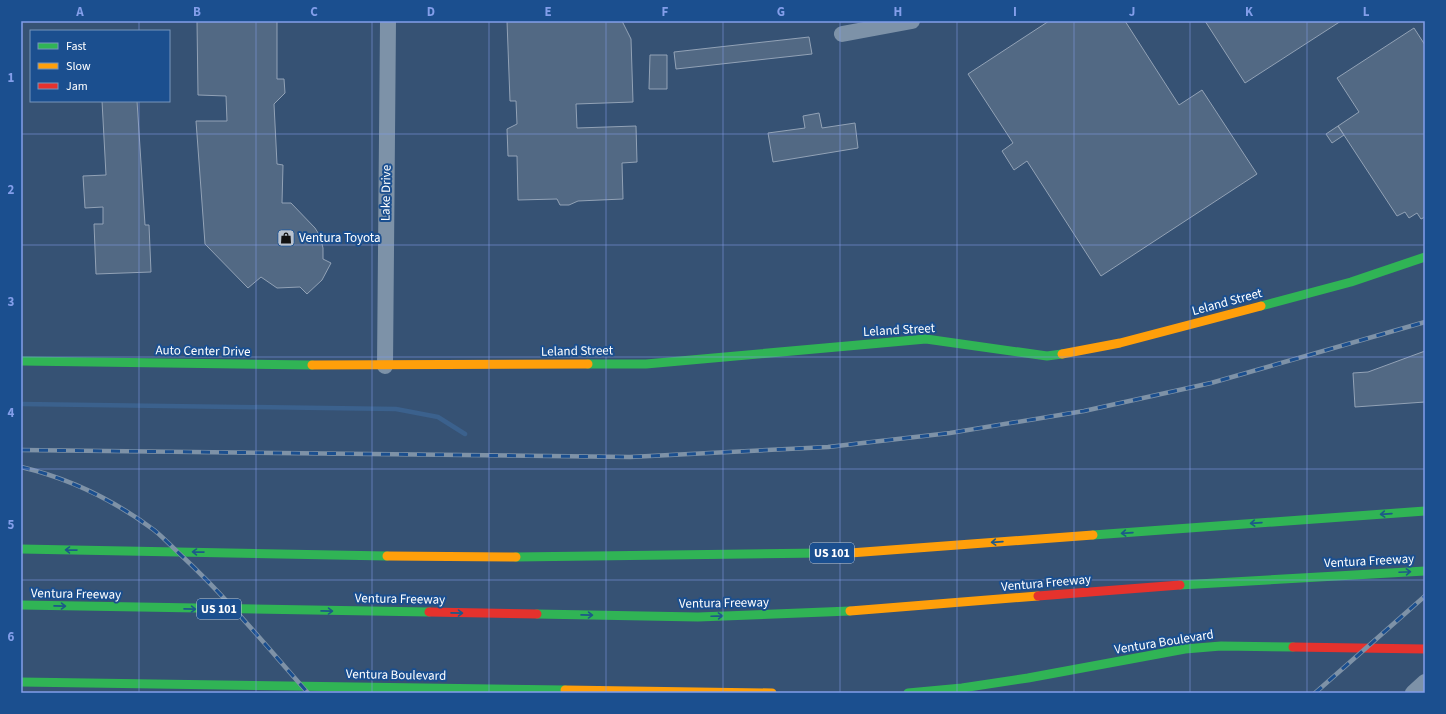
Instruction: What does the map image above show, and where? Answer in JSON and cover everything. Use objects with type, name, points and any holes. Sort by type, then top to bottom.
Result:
[{"type":"main road","name":"Leland Street","points":[[385,366],[646,364],[926,339],[1047,356],[1084,351],[1120,343],[1351,282],[1425,256]]},
{"type":"main road","name":"Auto Center Drive","points":[[21,362],[385,366]]},
{"type":"main road","name":"US 101","points":[[21,549],[237,552],[468,558],[850,553],[1425,511]]},
{"type":"main road","name":"Ventura Freeway","points":[[21,605],[698,617],[824,613],[1164,586],[1425,571]]},
{"type":"main road","name":"Ventura Boulevard","points":[[908,693],[969,687],[1185,649],[1220,646],[1425,649]]},
{"type":"main road","name":"Ventura Boulevard","points":[[21,682],[772,693]]},
{"type":"street","name":"Lake Drive","points":[[385,366],[388,21]]},
{"type":"street","points":[[842,34],[912,21]]},
{"type":"street","points":[[1413,693],[1425,682]]},
{"type":"building","points":[[197,21],[277,21],[277,79],[284,79],[285,93],[274,104],[277,164],[283,165],[282,203],[291,203],[315,228],[320,236],[323,248],[323,259],[331,263],[322,280],[307,294],[300,287],[277,288],[261,277],[248,288],[205,244],[196,121],[227,121],[226,96],[198,95]]},
{"type":"building","points":[[507,21],[622,21],[631,39],[633,102],[576,104],[577,128],[636,126],[637,162],[622,163],[623,199],[578,201],[569,205],[560,205],[557,199],[518,200],[517,156],[508,156],[507,129],[517,124],[516,101],[510,101]]},
{"type":"building","points":[[1049,21],[1125,21],[1179,105],[1202,90],[1257,174],[1101,276],[1027,161],[1014,170],[1002,151],[1013,143],[968,74]]},
{"type":"building","points":[[1205,21],[1341,21],[1245,83]]},
{"type":"building","points":[[1414,28],[1425,45],[1425,217],[1421,219],[1417,213],[1409,218],[1405,212],[1397,216],[1338,126],[1359,112],[1337,78]]},
{"type":"building","points":[[809,37],[812,54],[676,69],[674,52]]},
{"type":"building","points":[[650,55],[667,55],[667,89],[649,89]]},
{"type":"building","points":[[102,102],[137,102],[145,225],[149,225],[151,272],[96,274],[94,224],[103,224],[103,207],[85,208],[83,176],[106,175]]},
{"type":"building","points":[[819,113],[822,128],[855,123],[858,148],[773,162],[768,133],[805,128],[803,116]]},
{"type":"building","points":[[1338,126],[1344,135],[1332,143],[1326,134]]},
{"type":"building","points":[[1425,351],[1425,402],[1355,407],[1353,373],[1368,372]]},
{"type":"waterway","points":[[21,404],[396,409],[438,417],[465,434]]},
{"type":"railway","points":[[21,450],[630,457],[828,447],[950,433],[1084,411],[1211,383],[1425,322]]},
{"type":"railway","points":[[21,467],[56,477],[107,500],[139,519],[154,530],[200,573],[308,693]]},
{"type":"railway","points":[[1315,693],[1425,596]]},
{"type":"traffic: fast","points":[[1261,306],[1351,282],[1425,257]]},
{"type":"traffic: fast","points":[[588,364],[646,364],[926,339],[1047,356],[1062,354]]},
{"type":"traffic: fast","points":[[21,361],[312,365]]},
{"type":"traffic: fast","points":[[1093,535],[1425,511]]},
{"type":"traffic: fast","points":[[21,549],[387,556]]},
{"type":"traffic: fast","points":[[516,557],[822,553]]},
{"type":"traffic: fast","points":[[1180,585],[1425,571]]},
{"type":"traffic: fast","points":[[21,605],[429,612]]},
{"type":"traffic: fast","points":[[537,614],[698,617],[850,611]]},
{"type":"traffic: fast","points":[[908,693],[962,688],[1028,678],[1185,649],[1221,646],[1293,647]]},
{"type":"traffic: fast","points":[[21,682],[565,690]]},
{"type":"traffic: slow","points":[[1062,354],[1120,343],[1261,306]]},
{"type":"traffic: slow","points":[[312,365],[588,364]]},
{"type":"traffic: slow","points":[[822,553],[850,553],[1093,535]]},
{"type":"traffic: slow","points":[[387,556],[516,557]]},
{"type":"traffic: slow","points":[[850,611],[1038,596]]},
{"type":"traffic: slow","points":[[565,690],[772,693]]},
{"type":"traffic: jam","points":[[1038,596],[1180,585]]},
{"type":"traffic: jam","points":[[429,612],[537,614]]},
{"type":"traffic: jam","points":[[1293,647],[1425,649]]},
{"type":"place","name":"Ventura Toyota","points":[[286,238]]}]
